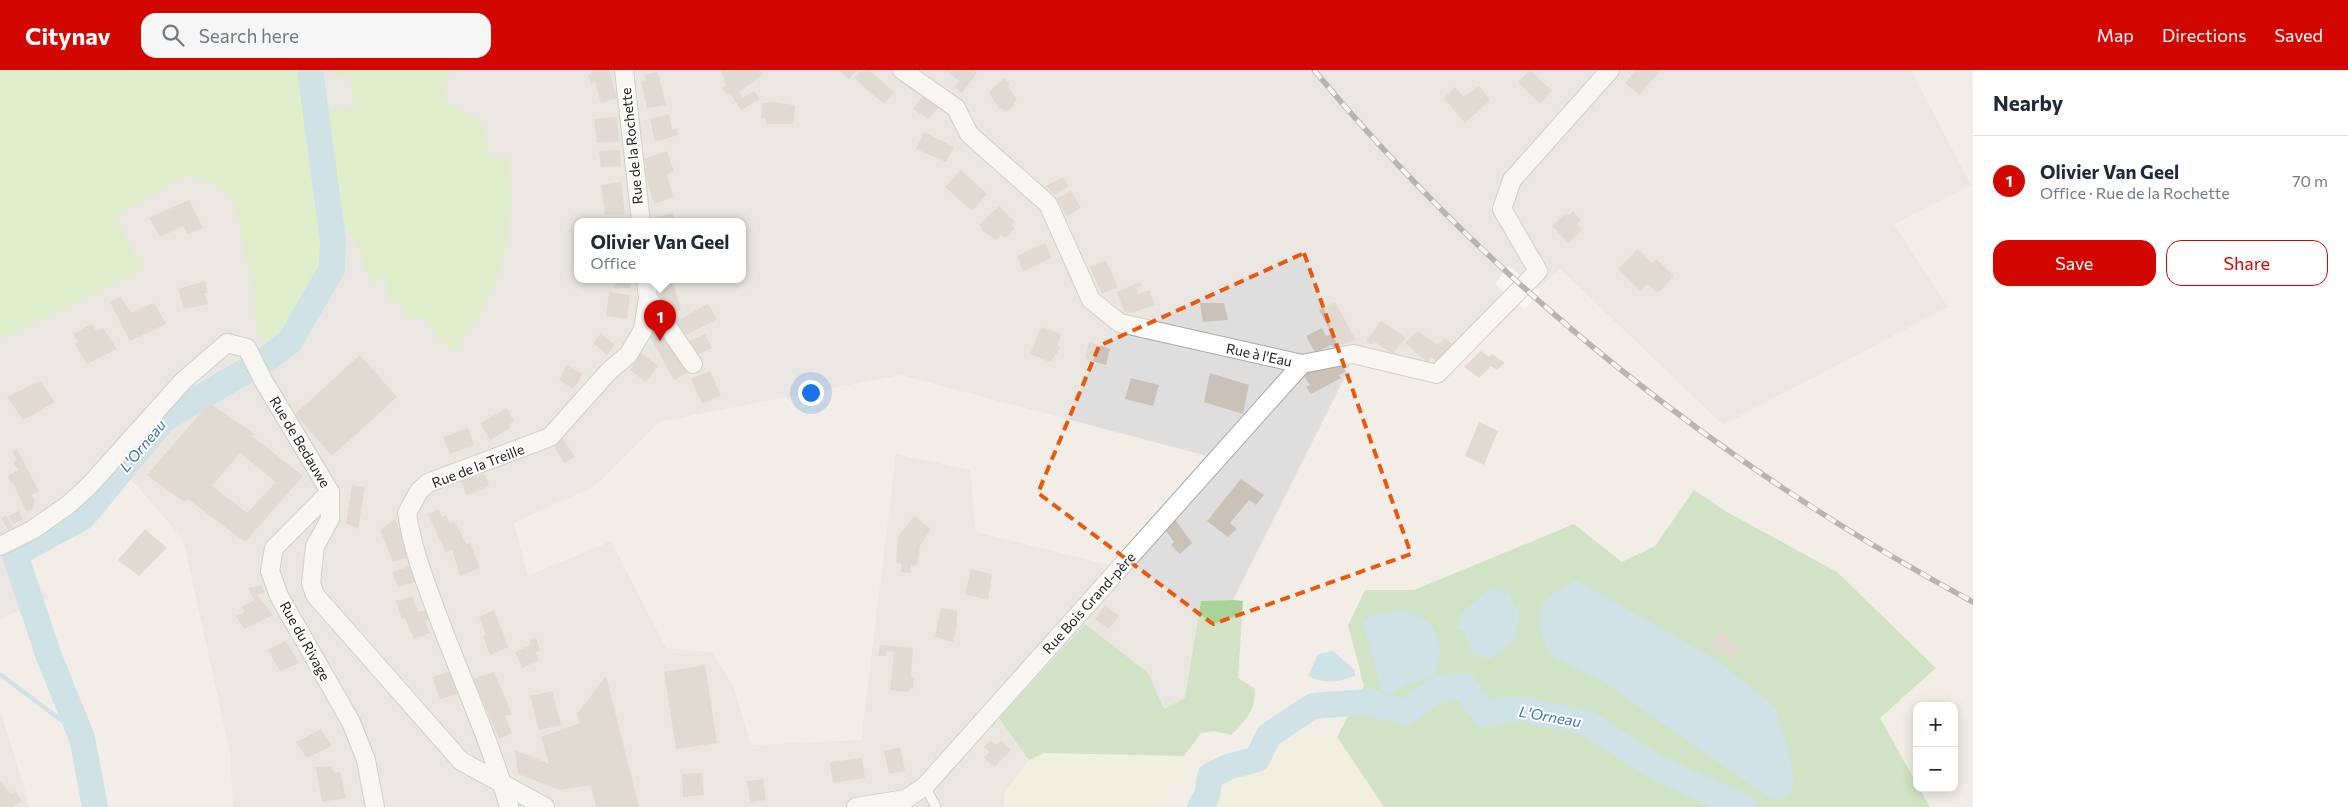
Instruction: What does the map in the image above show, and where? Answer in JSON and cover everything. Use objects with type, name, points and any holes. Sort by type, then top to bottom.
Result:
[{"type":"street","name":"Rue de la Rochette","points":[[624,70],[641,218]]},
{"type":"street","name":"Rue à l'Eau","points":[[902,70],[956,108],[969,134],[1048,204],[1092,300],[1120,323],[1302,364],[1353,354],[1437,374],[1538,271],[1502,209],[1512,180],[1602,74]]},
{"type":"street","points":[[646,283],[648,298],[693,364]]},
{"type":"street","name":"Rue de la Treille","points":[[509,807],[503,786],[432,599],[414,546],[407,513],[420,490],[428,484],[550,437],[609,371],[628,356],[643,330],[648,298]]},
{"type":"street","name":"Rue de Bedauwe","points":[[0,546],[32,530],[68,505],[89,486],[183,381],[227,343],[247,348],[263,380],[330,492],[330,519],[315,546],[311,583],[315,595],[461,761],[503,786],[545,807]]},
{"type":"street","name":"Rue Bois Grand-père","points":[[856,807],[906,800],[926,786],[1302,364]]},
{"type":"street","name":"Rue du Rivage","points":[[330,492],[274,548],[270,571],[280,596],[351,722],[366,760],[375,807]]},
{"type":"lane","points":[[926,786],[936,807]]},
{"type":"highlighted area","points":[[1304,253],[1411,554],[1213,624],[1038,493],[1099,346]]},
{"type":"shaded area","points":[[0,70],[1911,70],[1971,185],[1894,224],[1948,307],[1723,425],[1560,269],[1432,383],[1353,361],[1233,600],[1201,601],[1185,698],[1164,709],[1148,673],[1000,718],[1029,760],[1005,792],[1004,807],[233,807],[230,753],[183,539],[128,476],[17,545],[48,598],[0,619]],"holes":[[[900,375],[1226,461],[1114,566],[976,532],[970,470],[896,454],[861,740],[751,745],[733,685],[712,652],[666,648],[611,541],[528,576],[514,523],[595,486],[659,422]]]},
{"type":"shaded area","points":[[0,709],[30,807],[0,807]]},
{"type":"green space","points":[[0,70],[304,70],[328,248],[325,265],[288,332],[271,348],[257,334],[253,289],[234,201],[212,183],[188,174],[115,216],[142,269],[0,339]]},
{"type":"green space","points":[[333,70],[451,70],[443,94],[453,106],[481,123],[486,136],[488,158],[509,157],[511,211],[502,266],[480,313],[455,352],[439,339],[424,316],[413,320],[407,318],[404,306],[393,304],[385,290],[388,280],[383,275],[374,283],[366,271],[355,241],[342,227],[329,111],[354,107],[350,75],[334,77]]},
{"type":"green space","points":[[1694,490],[1727,512],[1837,572],[1936,668],[1880,718],[1913,777],[1913,792],[1921,792],[1930,807],[1384,807],[1337,737],[1364,686],[1348,625],[1365,590],[1414,590],[1574,524],[1622,562],[1655,546]]},
{"type":"green space","points":[[1201,601],[1243,601],[1238,678],[1254,688],[1255,695],[1249,714],[1231,735],[1214,731],[1201,733],[1184,756],[1044,753],[1029,760],[999,718],[1085,624],[1148,673],[1164,709],[1185,698]]},
{"type":"green space","points":[[1301,733],[1337,737],[1384,807],[1217,807],[1232,781],[1261,774]]},
{"type":"green space","points":[[1044,753],[1184,756],[1194,769],[1170,787],[1157,807],[1012,807],[1005,792],[1029,760]]},
{"type":"water","points":[[1576,580],[1717,660],[1775,707],[1788,746],[1794,784],[1787,798],[1772,800],[1602,681],[1549,655],[1539,618],[1541,610],[1545,602],[1552,595]]},
{"type":"water","points":[[1489,588],[1507,590],[1519,613],[1516,640],[1490,659],[1472,653],[1464,631],[1456,629],[1461,614]]},
{"type":"water","points":[[1402,610],[1421,617],[1433,628],[1440,643],[1440,660],[1434,676],[1404,686],[1390,694],[1382,691],[1363,624],[1370,614]]},
{"type":"water","points":[[1333,651],[1355,670],[1355,676],[1326,682],[1308,676],[1318,654]]},
{"type":"pier","points":[[1509,266],[1540,292],[1525,309],[1495,284]]},
{"type":"building","points":[[592,70],[609,70],[617,98],[601,103],[595,82],[591,83],[588,75]]},
{"type":"building","points":[[721,70],[760,70],[763,74],[739,92],[743,98],[754,91],[760,99],[741,110],[730,93],[727,95],[722,88],[726,86]]},
{"type":"building","points":[[839,70],[857,70],[849,79]]},
{"type":"building","points":[[863,70],[869,70],[894,92],[884,104],[854,78]]},
{"type":"building","points":[[945,70],[974,70],[977,73],[962,93],[954,87],[959,81]]},
{"type":"building","points":[[1530,70],[1552,91],[1540,104],[1518,82]]},
{"type":"building","points":[[1636,70],[1661,70],[1639,95],[1625,83]]},
{"type":"building","points":[[658,72],[666,105],[647,108],[641,81],[646,80],[645,75]]},
{"type":"building","points":[[1005,78],[1010,84],[1007,86],[1017,99],[1014,102],[1015,105],[1006,112],[1001,108],[999,109],[989,92]]},
{"type":"building","points":[[1479,86],[1490,100],[1465,123],[1444,98],[1455,87],[1464,97]]},
{"type":"building","points":[[923,96],[939,107],[928,119],[913,109]]},
{"type":"building","points":[[769,102],[795,105],[794,121],[792,124],[766,124],[766,119],[761,118],[762,104]]},
{"type":"building","points":[[669,114],[672,129],[677,128],[678,135],[655,142],[650,119]]},
{"type":"building","points":[[617,117],[619,141],[597,143],[594,119]]},
{"type":"building","points":[[924,132],[954,147],[946,162],[916,149]]},
{"type":"building","points":[[620,150],[621,166],[601,167],[599,151]]},
{"type":"building","points":[[667,151],[674,171],[667,174],[673,197],[654,204],[644,169],[647,168],[644,159]]},
{"type":"building","points":[[961,170],[987,194],[972,211],[945,187]]},
{"type":"building","points":[[1063,177],[1069,186],[1054,195],[1046,186]]},
{"type":"building","points":[[621,182],[625,214],[605,215],[601,185]]},
{"type":"building","points":[[1071,191],[1081,208],[1067,216],[1056,199]]},
{"type":"building","points":[[189,200],[203,228],[188,234],[183,226],[160,237],[149,218]]},
{"type":"building","points":[[999,206],[1015,222],[1012,226],[1015,228],[1006,238],[1001,235],[996,240],[980,229],[982,228],[979,225]]},
{"type":"building","points":[[1573,211],[1581,220],[1577,224],[1582,230],[1568,243],[1552,226],[1566,213],[1569,215]]},
{"type":"building","points":[[673,213],[674,218],[654,218]]},
{"type":"building","points":[[1045,243],[1052,258],[1023,271],[1017,256]]},
{"type":"building","points":[[1638,249],[1652,263],[1656,259],[1674,276],[1658,293],[1647,284],[1640,291],[1618,269]]},
{"type":"building","points":[[1106,260],[1118,287],[1102,294],[1090,267]]},
{"type":"building","points":[[205,281],[208,293],[204,293],[208,304],[184,309],[178,289]]},
{"type":"building","points":[[1140,282],[1142,286],[1136,288],[1138,294],[1149,290],[1155,305],[1132,313],[1125,313],[1117,292]]},
{"type":"building","points":[[616,283],[630,283],[630,288],[615,288]]},
{"type":"building","points":[[656,283],[673,283],[681,310],[666,315]]},
{"type":"building","points":[[609,292],[630,295],[627,319],[606,316]]},
{"type":"building","points":[[121,297],[131,313],[154,303],[166,324],[130,341],[110,302]]},
{"type":"building","points":[[1335,302],[1356,340],[1333,348],[1331,345],[1315,352],[1306,336],[1322,328],[1326,336],[1332,334],[1319,310]]},
{"type":"building","points":[[1200,303],[1224,303],[1228,320],[1203,322]]},
{"type":"building","points":[[708,304],[717,319],[684,336],[677,322],[678,320]]},
{"type":"building","points":[[1381,321],[1406,338],[1392,354],[1374,341],[1372,345],[1366,341]]},
{"type":"building","points":[[92,324],[96,331],[103,328],[117,349],[87,364],[74,343],[78,342],[73,334]]},
{"type":"building","points":[[661,327],[687,373],[674,380],[649,335]]},
{"type":"building","points":[[1041,327],[1061,334],[1058,344],[1060,349],[1050,362],[1030,354]]},
{"type":"building","points":[[1418,331],[1438,345],[1445,338],[1455,346],[1438,363],[1431,357],[1427,362],[1405,343]]},
{"type":"building","points":[[601,333],[615,345],[607,355],[593,343]]},
{"type":"building","points":[[705,334],[712,348],[697,355],[690,341]]},
{"type":"building","points":[[1089,342],[1110,349],[1106,365],[1085,359]]},
{"type":"building","points":[[638,350],[658,366],[646,382],[630,370],[633,365],[629,361]]},
{"type":"building","points":[[1481,351],[1489,357],[1492,354],[1505,363],[1497,370],[1491,366],[1479,378],[1464,367]]},
{"type":"building","points":[[360,355],[397,397],[332,456],[295,414]]},
{"type":"building","points":[[1338,362],[1346,372],[1339,375],[1341,378],[1311,394],[1306,387],[1310,385],[1303,375],[1330,363]]},
{"type":"building","points":[[567,365],[583,374],[574,389],[559,380]]},
{"type":"building","points":[[710,371],[721,396],[702,404],[691,379]]},
{"type":"building","points":[[1210,373],[1249,385],[1243,414],[1204,402]]},
{"type":"building","points":[[1131,378],[1159,385],[1153,406],[1125,399]]},
{"type":"building","points":[[40,381],[55,402],[23,420],[7,397]]},
{"type":"building","points":[[209,403],[255,434],[252,436],[303,476],[245,542],[188,499],[184,502],[147,475]],"holes":[[[240,453],[276,482],[247,513],[212,486]]]},
{"type":"building","points":[[507,408],[514,421],[509,425],[510,428],[490,440],[480,423]]},
{"type":"building","points":[[1479,422],[1498,431],[1484,465],[1465,456]]},
{"type":"building","points":[[468,428],[474,445],[450,454],[443,437]]},
{"type":"building","points":[[562,438],[575,457],[564,463],[553,444]]},
{"type":"building","points":[[17,449],[39,491],[32,495],[35,501],[32,510],[26,511],[13,483],[8,478],[9,475],[18,470],[13,462],[17,460],[12,451]]},
{"type":"building","points":[[485,474],[489,486],[466,495],[461,480]]},
{"type":"building","points":[[1241,479],[1264,495],[1256,505],[1249,500],[1230,523],[1237,529],[1228,537],[1207,521]]},
{"type":"building","points":[[352,485],[365,487],[358,529],[346,523]]},
{"type":"building","points":[[439,509],[442,517],[446,515],[449,523],[453,522],[457,525],[466,544],[470,543],[480,568],[460,576],[452,550],[446,553],[428,514]]},
{"type":"building","points":[[19,511],[23,519],[13,524],[9,516]]},
{"type":"building","points":[[6,515],[13,527],[8,530],[1,518]]},
{"type":"building","points":[[914,516],[931,529],[920,546],[917,566],[911,565],[910,573],[901,572],[901,564],[896,563],[898,537]]},
{"type":"building","points":[[1174,518],[1192,543],[1180,554],[1171,545],[1174,542],[1163,527]]},
{"type":"building","points":[[395,519],[411,556],[393,562],[380,530]]},
{"type":"building","points":[[145,529],[167,548],[139,576],[118,560]]},
{"type":"building","points":[[413,565],[420,581],[398,587],[392,572]]},
{"type":"building","points":[[971,569],[992,574],[988,600],[965,594]]},
{"type":"building","points":[[262,585],[265,593],[257,595],[273,615],[244,629],[236,616],[245,612],[242,607],[254,600],[248,588]]},
{"type":"building","points":[[412,596],[418,612],[429,609],[433,619],[425,621],[430,633],[414,639],[405,618],[402,619],[396,601]]},
{"type":"building","points":[[1105,605],[1119,616],[1109,629],[1095,619]]},
{"type":"building","points":[[941,608],[957,611],[957,625],[953,642],[935,637]]},
{"type":"building","points":[[494,610],[508,647],[490,655],[483,636],[486,635],[479,617]]},
{"type":"building","points":[[1721,631],[1741,649],[1731,659],[1711,642]]},
{"type":"building","points":[[536,637],[540,650],[535,653],[539,660],[522,668],[515,652],[531,645],[529,641]]},
{"type":"building","points":[[286,641],[299,663],[280,671],[268,650]]},
{"type":"building","points":[[880,645],[913,648],[911,676],[914,678],[913,689],[909,688],[909,692],[890,690],[894,652],[886,651],[886,656],[878,656]]},
{"type":"building","points":[[705,665],[717,743],[676,749],[664,672]]},
{"type":"building","points":[[452,671],[456,678],[452,679],[458,694],[440,699],[432,677]]},
{"type":"building","points":[[494,672],[512,714],[505,716],[512,733],[499,739],[473,679]]},
{"type":"building","points":[[606,676],[639,807],[596,807],[591,785],[560,790],[518,774],[515,750],[549,764],[541,737],[580,723],[577,714]]},
{"type":"building","points":[[552,691],[561,725],[539,730],[530,696]]},
{"type":"building","points":[[321,729],[332,746],[307,758],[296,742]]},
{"type":"building","points":[[991,740],[996,745],[1001,740],[1011,750],[994,767],[984,757],[989,752],[984,747]]},
{"type":"building","points":[[900,747],[905,771],[889,774],[884,751]]},
{"type":"building","points":[[862,758],[865,778],[833,783],[830,762]]},
{"type":"building","points":[[331,766],[334,773],[340,772],[346,798],[322,802],[316,767]]},
{"type":"building","points":[[702,773],[704,795],[683,797],[682,774]]},
{"type":"building","points":[[763,779],[766,800],[750,802],[747,781]]},
{"type":"building","points":[[0,781],[11,794],[15,791],[22,800],[13,807],[0,807]]},
{"type":"waterway","name":"L'Orneau","points":[[95,807],[82,738],[48,654],[15,554],[83,517],[164,419],[268,358],[290,341],[332,269],[333,240],[310,70]]},
{"type":"waterway","points":[[1,675],[81,735]]},
{"type":"waterway","name":"L'Orneau","points":[[1200,807],[1207,796],[1210,776],[1228,767],[1257,759],[1269,735],[1313,706],[1367,702],[1405,712],[1438,689],[1464,686],[1484,714],[1522,709],[1587,723],[1657,768],[1744,807]]},
{"type":"railway","points":[[1314,70],[1384,150],[1458,226],[1536,299],[1618,368],[1703,432],[1790,493],[1881,550],[1973,602]]},
{"type":"place","name":"Olivier Van Geel","points":[[660,341]]}]
